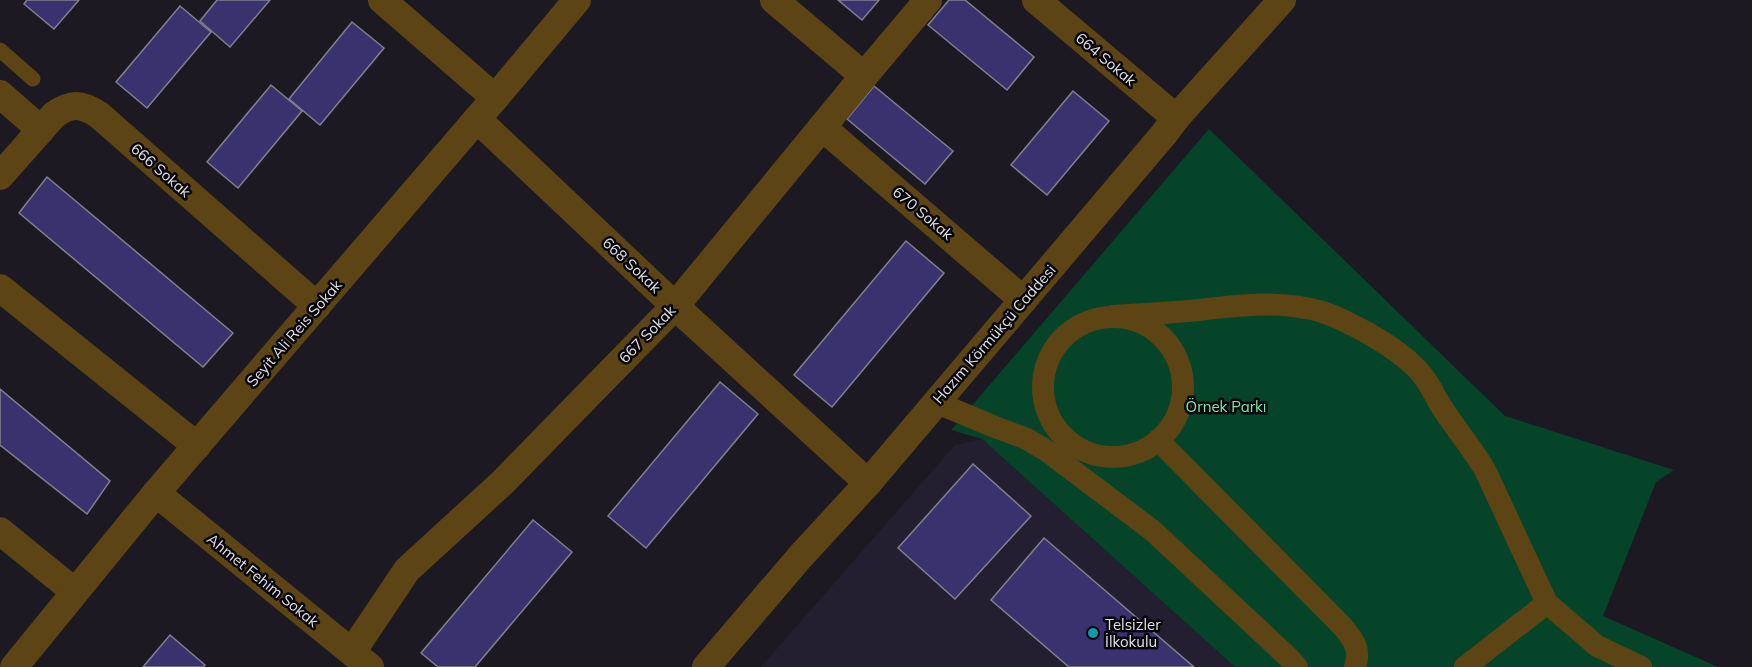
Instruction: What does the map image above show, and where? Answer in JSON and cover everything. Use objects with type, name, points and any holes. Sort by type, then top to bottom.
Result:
[{"type":"street","name":"668 Sokak","points":[[382,0],[675,306],[868,483]]},
{"type":"street","name":"Seyit Ali Reis Sokak","points":[[14,667],[156,493],[576,0]]},
{"type":"street","points":[[774,0],[864,76]]},
{"type":"street","name":"667 Sokak","points":[[361,660],[407,570],[503,482],[675,306],[928,0]]},
{"type":"street","name":"664 Sokak","points":[[1036,0],[1176,118]]},
{"type":"street","name":"Hazım Körmükçü Caddesi","points":[[706,667],[800,557],[868,483],[1176,118],[1282,0]]},
{"type":"street","points":[[0,94],[41,130]]},
{"type":"street","name":"666 Sokak","points":[[0,176],[54,115],[63,108],[71,106],[89,108],[316,306]]},
{"type":"street","name":"670 Sokak","points":[[822,127],[1023,300]]},
{"type":"street","points":[[0,288],[197,446]]},
{"type":"street","points":[[1113,316],[1137,322],[1154,331],[1169,347],[1179,367],[1183,388],[1179,410],[1168,430],[1143,450],[1122,456],[1100,456],[1079,448],[1062,435],[1051,419],[1045,403],[1043,387],[1045,370],[1056,347],[1080,326],[1113,316],[1198,310],[1240,304],[1273,304],[1324,312],[1388,345],[1409,361],[1430,384],[1440,404],[1485,470],[1547,603],[1597,646],[1641,667]]},
{"type":"street","points":[[935,402],[1027,439],[1038,446],[1154,531],[1297,667]]},
{"type":"street","points":[[1038,446],[1045,403]]},
{"type":"street","points":[[1158,440],[1343,627],[1358,650],[1355,667]]},
{"type":"street","name":"Ahmet Fehim Sokak","points":[[156,493],[361,660]]},
{"type":"street","points":[[0,531],[75,592]]},
{"type":"street","points":[[1465,667],[1547,603]]},
{"type":"lane","points":[[0,50],[33,79]]},
{"type":"shaded area","points":[[982,439],[1235,667],[761,667],[955,445]]},
{"type":"green space","name":"Örnek Parkı","points":[[1209,129],[1505,416],[1674,470],[1656,482],[1603,616],[1718,667],[1235,667],[982,439],[951,430]]},
{"type":"building","points":[[27,0],[79,0],[54,29],[24,4]]},
{"type":"building","points":[[217,0],[270,0],[230,47],[200,21]]},
{"type":"building","points":[[838,0],[879,0],[862,20]]},
{"type":"building","points":[[949,0],[965,0],[1034,57],[1007,90],[928,25]]},
{"type":"building","points":[[180,6],[211,32],[147,108],[116,82]]},
{"type":"building","points":[[352,22],[384,48],[320,125],[289,99]]},
{"type":"building","points":[[271,85],[302,111],[238,188],[207,162]]},
{"type":"building","points":[[874,86],[953,151],[925,184],[847,119]]},
{"type":"building","points":[[1073,91],[1109,121],[1047,195],[1011,165]]},
{"type":"building","points":[[47,177],[233,333],[203,367],[19,213]]},
{"type":"building","points":[[906,241],[944,273],[832,407],[794,375]]},
{"type":"building","points":[[720,382],[758,414],[646,548],[608,516]]},
{"type":"building","points":[[0,389],[110,481],[87,514],[0,445]]},
{"type":"building","points":[[973,464],[1031,516],[955,599],[898,548]]},
{"type":"building","points":[[533,520],[572,552],[475,667],[438,667],[421,653]]},
{"type":"building","name":"Telsizler İlkokulu","points":[[1044,538],[1194,667],[1069,667],[991,600]]},
{"type":"building","points":[[170,635],[205,665],[203,667],[143,667]]},
{"type":"place","name":"Telsizler İlkokulu","points":[[1093,633]]}]
